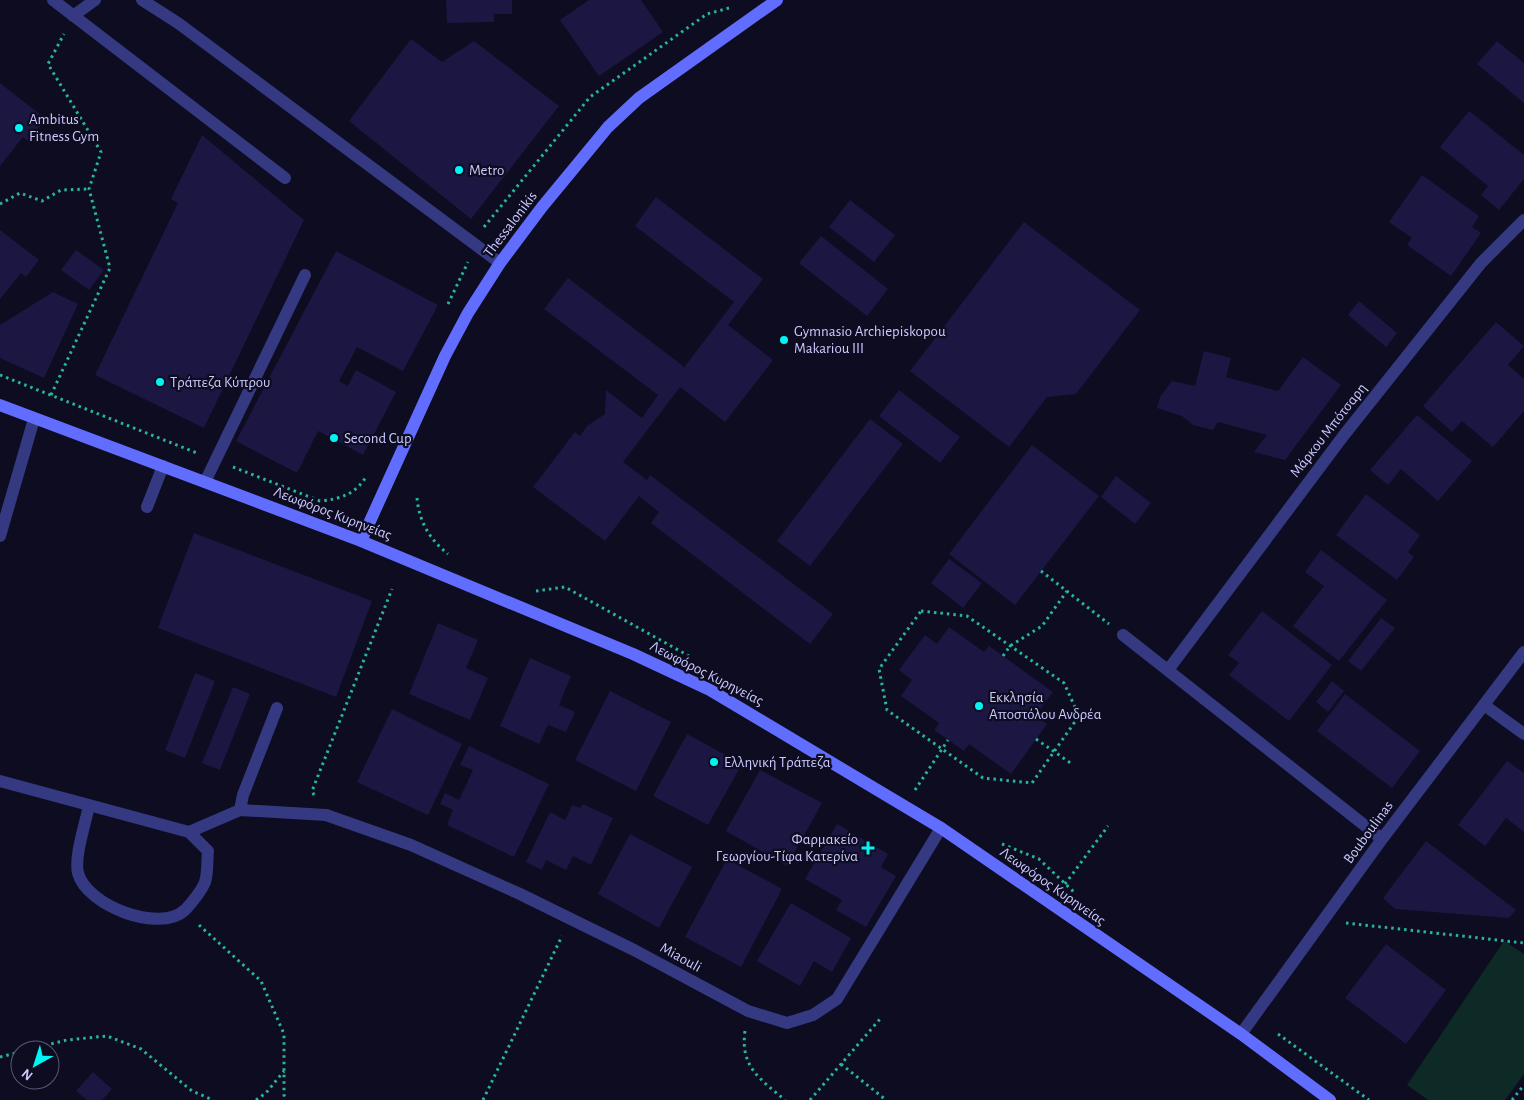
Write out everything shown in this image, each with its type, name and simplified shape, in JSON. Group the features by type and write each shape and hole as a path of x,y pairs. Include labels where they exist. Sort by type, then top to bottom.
{"main road":[{"name":"Thessalonikis","path":"361,541 444,356 468,313 500,263 542,206 598,139 639,98 777,0"},
{"name":"Λεωφόρος Κυρηνείας","path":"0,405 361,541 589,635 710,690 941,828 1241,1034 1330,1100"}],"street":[{"path":"53,0 285,178"},
{"path":"73,16 95,0"},
{"path":"142,0 178,22 500,263"},
{"name":"Μάρκου Μπότσαρη","path":"1168,670 1344,435 1481,263 1524,220"},
{"path":"205,482 304,275"},
{"path":"0,536 34,419"},
{"path":"147,507 163,466"},
{"path":"1123,635 1382,839"},
{"name":"Bouboulinas","path":"1241,1034 1382,839 1524,652"},
{"path":"1484,704 1524,734"},
{"path":"189,832 240,810 243,795 277,708"},
{"path":"0,781 89,805 189,832 208,851 205,882 184,911 164,919 135,917 106,903 88,889 78,873 79,856 89,805"},
{"name":"Miaouli","path":"240,810 326,815 411,845 570,918 748,1011 787,1023 813,1015 837,998 941,828"}],"path":[{"path":"51,396 110,268 89,189 101,152 48,64 73,16"},
{"path":"0,204 20,193 42,201 61,190 89,189"},
{"path":"0,376 320,501"},
{"path":"1041,571 1123,635"},
{"path":"326,815 312,791 392,589"},
{"path":"1003,656 1010,646 1042,626 1067,591"},
{"path":"921,611 967,616 1064,684 1079,716 1032,783 983,778 942,750 886,710 879,668 921,611"},
{"path":"1036,739 1072,764"},
{"path":"912,795 948,740"},
{"path":"1065,884 1108,826"},
{"path":"184,911 261,981 284,1034 286,1100"},
{"path":"483,1100 570,918"},
{"path":"1324,920 1524,943"},
{"path":"748,1011 743,1048 754,1074 785,1100"},
{"path":"810,1100 880,1019"},
{"path":"60,1042 107,1036 141,1049 192,1091 213,1100"},
{"path":"841,1064 886,1100"},
{"path":"256,1100 266,1093 284,1071"},
{"path":"1512,1100 1524,1085"}],"green space":[{"path":"1504,941 1524,954 1524,1074 1505,1100 1428,1100 1407,1085"}],"building":[{"path":"446,0 512,0 512,14 494,14 494,22 447,23"},
{"path":"589,0 641,0 663,32 599,76 560,20"},
{"name":"Metro","path":"411,39 442,62 474,41 559,106 471,219 349,121"},
{"path":"1497,41 1524,63 1524,103 1477,64"},
{"name":"Ambitus Fitness Gym","path":"0,83 46,119 28,141 23,137 0,166"},
{"path":"1469,111 1524,155 1524,179 1499,210 1481,195 1488,186 1440,147"},
{"path":"202,135 304,220 204,428 95,375 178,203 171,199"},
{"path":"1422,175 1479,216 1472,227 1481,233 1451,276 1407,245 1412,238 1389,222"},
{"path":"656,197 763,279 728,325 773,360 725,422 680,387 623,462 647,480 650,475 833,614 810,644 651,523 659,512 639,496 605,541 533,487 575,432 580,436 587,426 605,414 606,390 642,418 658,395 544,309 568,278 683,366 682,370 734,302 635,226"},
{"path":"850,200 895,235 874,262 829,227"},
{"path":"1024,222 1140,310 1076,394 1047,397 1009,447 910,371"},
{"path":"0,230 39,260 26,277 21,273 0,299"},
{"path":"821,236 888,289 867,316 799,263"},
{"path":"76,250 104,270 89,290 61,270"},
{"path":"336,251 438,305 403,371 357,347 339,381 348,386 356,370 396,392 363,455 318,431 297,473 236,441"},
{"path":"53,292 78,304 44,378 0,358 0,325"},
{"path":"1359,301 1397,333 1386,347 1348,315"},
{"path":"1496,322 1524,346 1508,365 1524,379 1524,411 1493,447 1462,421 1452,432 1423,406"},
{"path":"1204,351 1231,358 1226,377 1278,391 1303,357 1341,385 1285,460 1254,452 1267,435 1218,422 1213,430 1193,425 1182,416 1157,408 1160,397 1172,381 1195,386"},
{"path":"899,390 960,437 940,463 879,416"},
{"path":"1417,415 1472,461 1438,501 1401,469 1388,485 1370,470"},
{"path":"870,419 903,444 810,566 777,541"},
{"path":"1032,445 1099,496 1015,605 949,554"},
{"path":"1116,476 1151,503 1135,524 1101,497"},
{"path":"1366,494 1420,535 1408,552 1414,557 1397,580 1336,535"},
{"path":"194,533 372,601 336,697 158,628"},
{"path":"1321,550 1387,600 1339,661 1293,626 1324,586 1305,572"},
{"path":"949,559 982,583 963,608 931,583"},
{"path":"1262,611 1332,665 1289,721 1229,675 1239,663 1228,655"},
{"path":"1381,618 1395,628 1361,671 1348,661"},
{"path":"438,623 478,640 466,668 488,678 470,720 409,694"},
{"name":"Εκκλησία Αποστόλου Ανδρέα","path":"949,627 984,652 989,646 1053,692 1035,716 1047,724 1011,774 969,744 964,751 934,730 939,723 901,696 912,680 899,670 925,635 937,644"},
{"path":"530,658 571,676 559,705 575,712 566,732 548,725 539,744 500,726"},
{"path":"195,673 215,681 185,758 165,750"},
{"path":"1332,681 1344,691 1328,712 1316,702"},
{"path":"233,687 250,694 220,770 202,763"},
{"path":"610,691 671,722 636,791 575,760"},
{"path":"1345,694 1420,751 1392,788 1317,731"},
{"path":"392,709 462,744 428,815 357,782"},
{"path":"687,734 742,764 708,825 653,796"},
{"path":"469,746 549,784 514,857 447,825 453,810 440,804 445,793 459,800 473,770 460,765"},
{"path":"1507,761 1524,773 1524,832 1506,818 1485,846 1458,825"},
{"path":"760,770 822,803 787,866 726,831"},
{"path":"583,804 613,818 591,865 573,856 566,870 546,860 542,870 526,862 550,812 565,820 572,805 580,808"},
{"path":"837,824 888,854 881,867 896,876 866,927 836,910 842,900 805,879"},
{"path":"630,834 692,867 659,928 598,894"},
{"path":"1426,841 1516,910 1509,918 1395,909 1383,898"},
{"path":"727,859 782,889 741,967 685,937"},
{"path":"791,903 851,938 832,972 814,961 800,986 757,961"},
{"path":"1386,944 1446,990 1406,1044 1345,998"},
{"path":"93,1072 112,1089 102,1100 87,1100 76,1091"}],"place":[{"name":"Ambitus Fitness Gym","path":"19,128"},
{"name":"Metro","path":"459,170"},
{"name":"Gymnasio Archiepiskopou Makariou III","path":"784,340"},
{"name":"Τράπεζα Κύπρου","path":"160,382"},
{"name":"Second Cup","path":"334,438"},
{"name":"Εκκλησία Αποστόλου Ανδρέα","path":"979,706"},
{"name":"Ελληνική Τράπεζα","path":"714,762"},
{"name":"Φαρμακείο Γεωργίου-Τίφα Κατερίνα","path":"868,848"}]}
